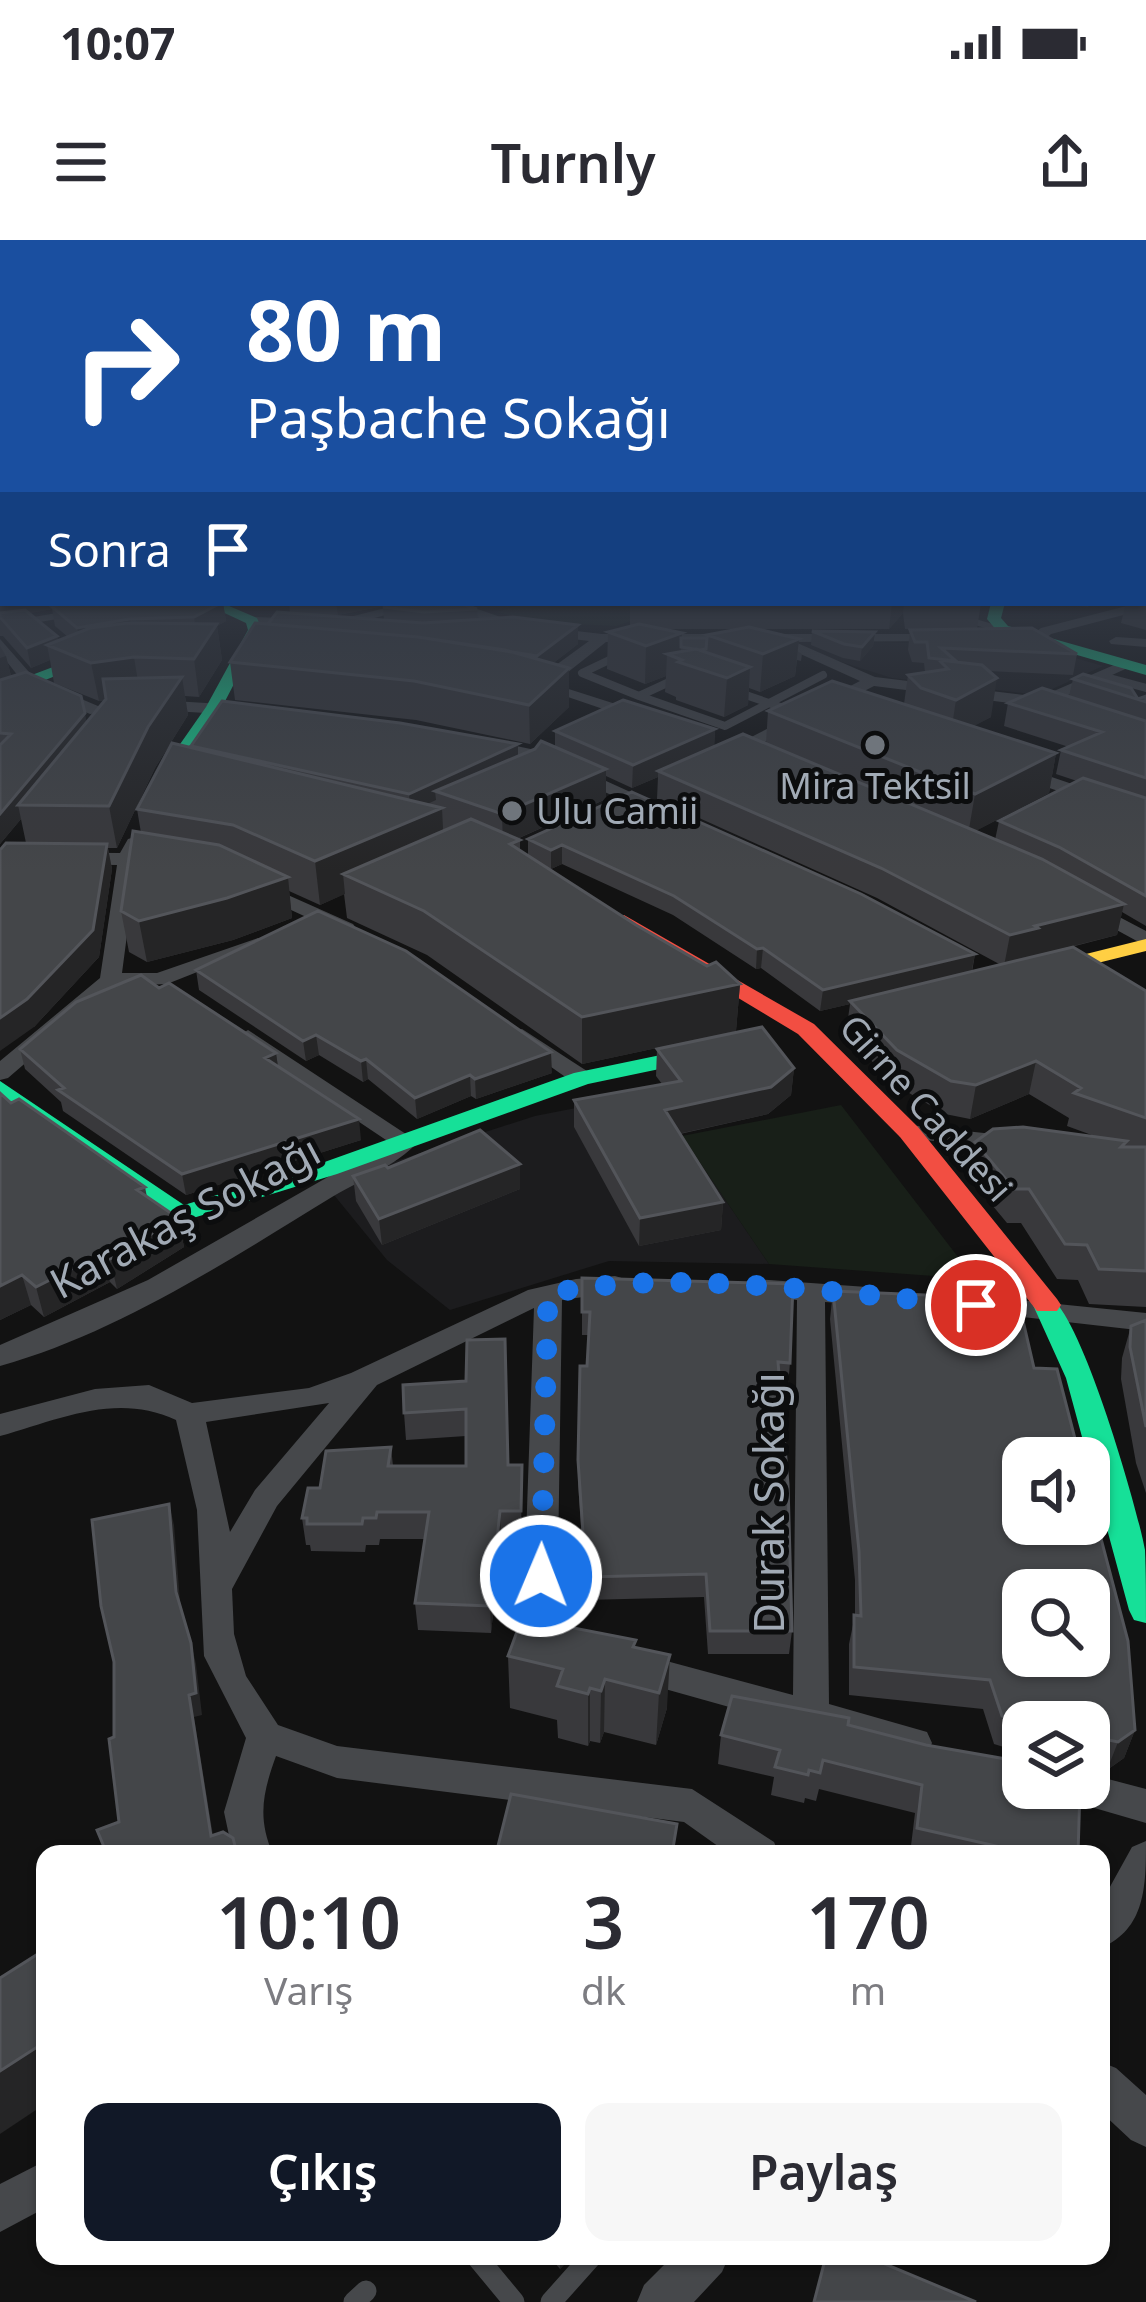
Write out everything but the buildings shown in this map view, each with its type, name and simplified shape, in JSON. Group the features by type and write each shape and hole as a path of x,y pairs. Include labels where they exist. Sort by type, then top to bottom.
{"street":[{"path":"29,678 96,711 140,704 259,712"},
{"path":"0,693 36,678"},
{"path":"217,780 167,778 236,678"},
{"path":"542,685 551,678"},
{"path":"866,678 1042,702 1063,709"},
{"path":"1042,702 1087,678"},
{"path":"719,760 829,708 872,681"},
{"path":"520,682 603,704 762,759"},
{"path":"741,750 802,715 899,685"},
{"path":"583,722 603,704"},
{"path":"829,708 858,718"},
{"path":"96,711 102,736"},
{"path":"457,738 537,757 677,818"},
{"path":"1010,769 1067,796 1146,815"},
{"path":"616,807 656,789"},
{"path":"0,1073 110,980 127,859 145,823"},
{"path":"7,855 127,859 189,869"},
{"path":"249,884 360,935"},
{"path":"1065,893 1146,943"},
{"path":"110,980 169,986 345,907"},
{"name":"Girne Caddesi","path":"606,913 670,945 806,1029 909,1132 1053,1312 1081,1378 1146,1610"},
{"path":"1004,980 1146,943"},
{"path":"766,1039 847,1020"},
{"path":"509,1027 582,1078"},
{"path":"236,1029 406,1142"},
{"path":"0,1088 180,1214 406,1142 582,1078 725,1049"},
{"path":"909,1132 1027,1145"},
{"name":"Karakaş Sokağı","path":"0,1356 47,1339 242,1240 406,1142"},
{"path":"0,1425 50,1409 148,1395 189,1414 324,1394 414,1357 509,1304 593,1284 639,1285"},
{"path":"730,1287 905,1299"},
{"name":"Durak Sokağı","path":"811,1292 811,1714"},
{"path":"548,1294 540,1624 547,1638 948,1752"},
{"path":"952,1303 1146,1322"},
{"path":"213,1592 266,1498 370,1375"},
{"path":"0,1439 50,1409"},
{"path":"189,1414 214,1520 213,1634 232,1691 265,1736 337,1762 692,1806 747,1845"},
{"path":"248,1845 243,1798 265,1736"},
{"path":"1110,1796 1146,1806"},
{"path":"1110,1921 1146,1859"},
{"path":"1110,2091 1146,2125"},
{"path":"0,2209 36,2188"},
{"path":"661,2302 697,2265"}],"lane":[{"path":"592,678 725,726 817,678"},
{"path":"639,697 682,678"},
{"path":"730,689 802,715"},
{"path":"483,2265 514,2302"},
{"path":"551,2302 584,2265"}],"shaded area":[{"path":"894,678 1076,678 1039,695"},
{"path":"653,1093 769,1264 609,1261 450,1310 387,1260 325,1184 535,1116"},
{"path":"841,1105 975,1279 769,1264 682,1136"}],"traffic: fast":[{"path":"0,693 37,678"},
{"path":"196,775 171,770 229,678"},
{"path":"0,1088 180,1214 328,1169 582,1078 704,1053"},
{"path":"1047,1305 1081,1378 1146,1610"}],"traffic: slow":[{"path":"1041,971 1146,945"}],"traffic: jam":[{"path":"624,921 806,1029 909,1132 1047,1305"}],"place":[{"name":"Mira Tektsil","path":"875,745"},
{"name":"Ulu Camii","path":"512,811"}],"route":[{"path":"541,1576 548,1294 593,1284 753,1288 976,1305"}]}
